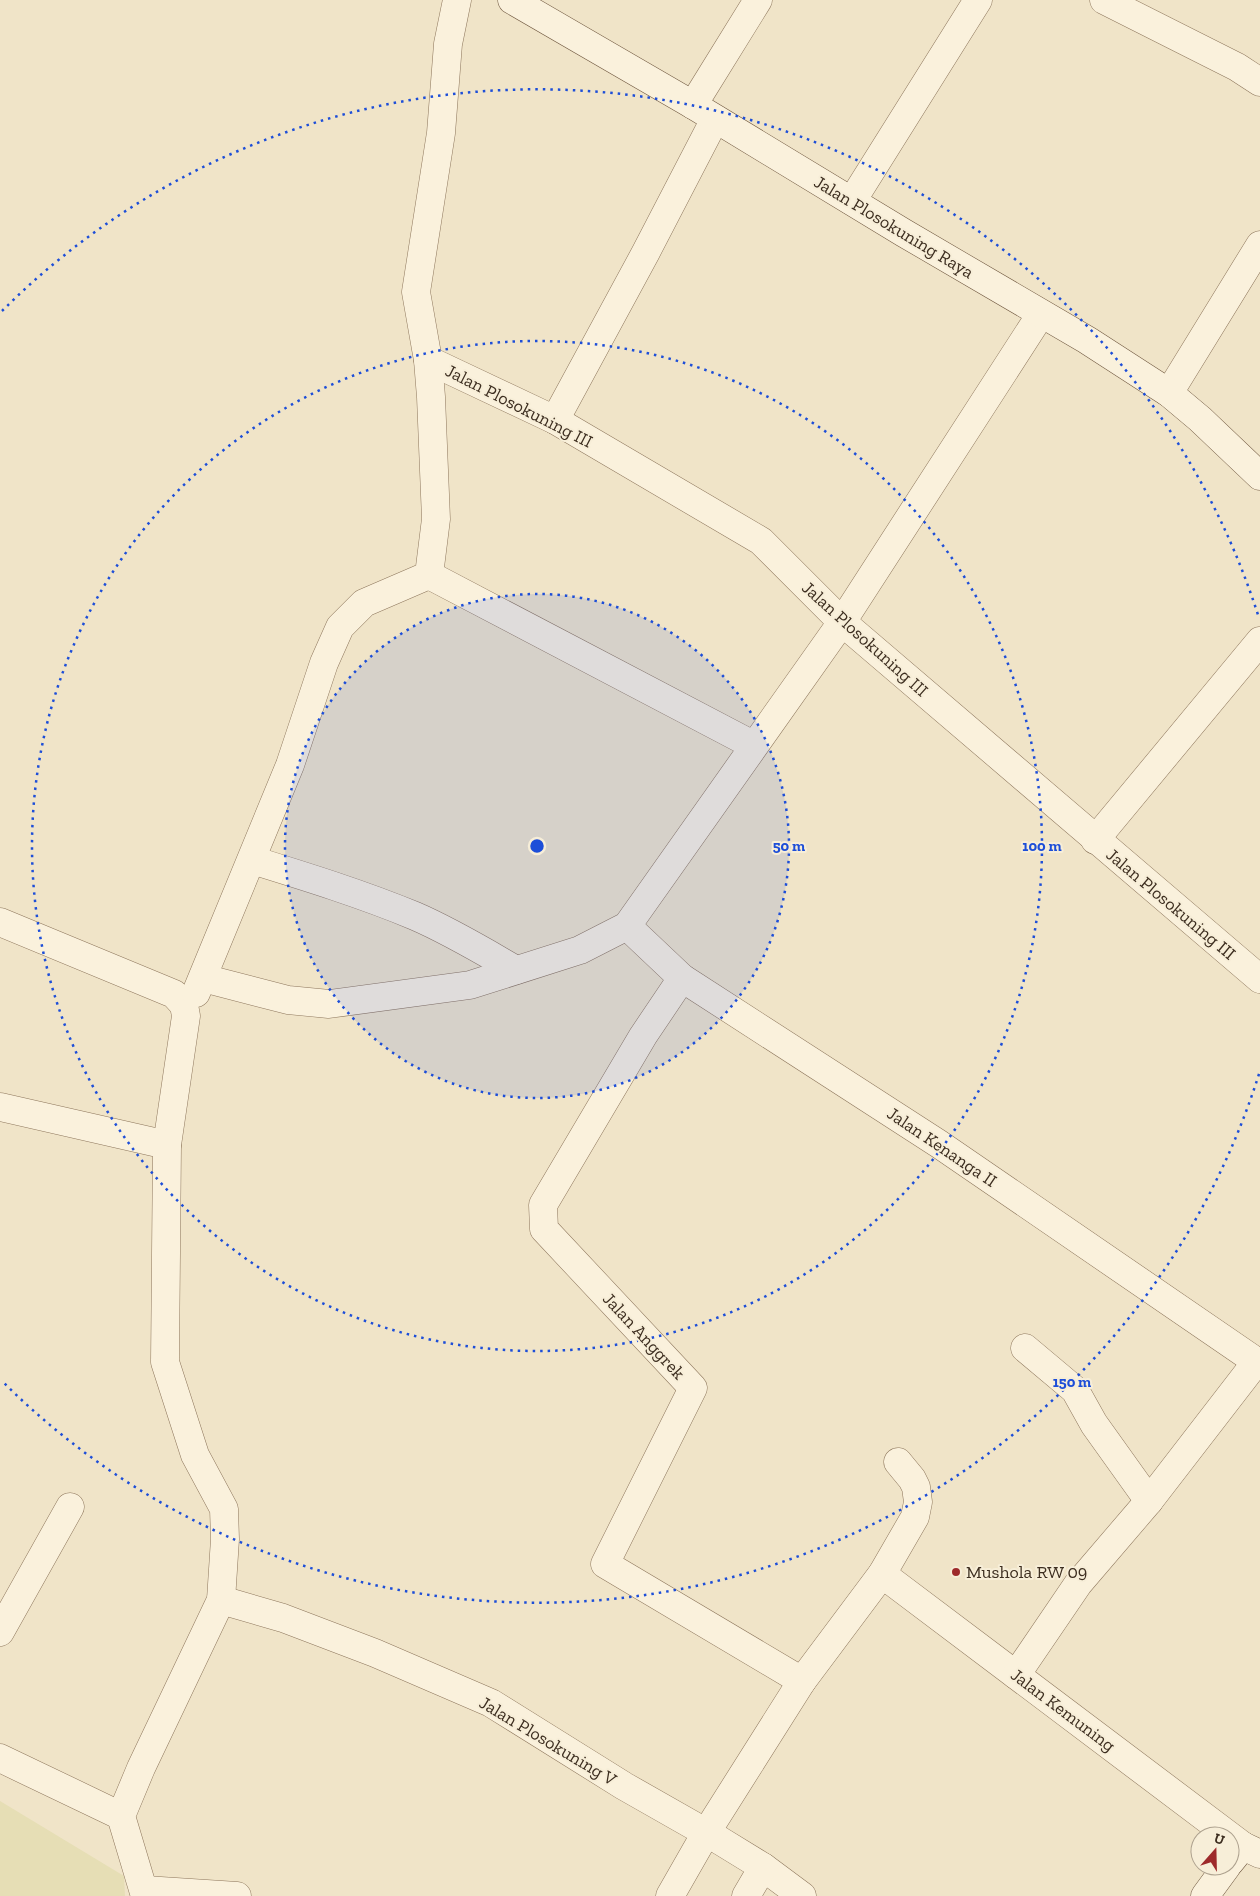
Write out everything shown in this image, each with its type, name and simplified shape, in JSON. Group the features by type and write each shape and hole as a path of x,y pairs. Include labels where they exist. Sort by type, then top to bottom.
{"street":[{"path":"429,575 436,519 431,396 428,360 416,292 441,133 448,44 457,0"},
{"name":"Jalan Plosokuning Raya","path":"512,0 1086,340 1169,393 1200,419 1260,476"},
{"path":"555,420 646,252 704,112 758,0"},
{"path":"852,202 978,0"},
{"path":"1104,0 1237,66 1260,82"},
{"path":"1169,393 1260,245"},
{"path":"203,978 288,1000 328,1004 470,985 580,950 627,926 842,622 1042,314"},
{"name":"Jalan Plosokuning III","path":"428,360 555,420 761,541 842,622 1260,980"},
{"path":"429,575 753,746"},
{"path":"237,1896 145,1893 121,1816 141,1768 221,1600 225,1539 224,1509 195,1455 165,1362 167,1145 186,1016 290,765 324,663 340,627 364,602 429,575"},
{"path":"1095,840 1260,641"},
{"path":"252,860 349,890 416,916 470,943 516,970"},
{"path":"0,922 174,994 184,1004 186,1016"},
{"name":"Jalan Kenanga II","path":"627,926 682,978 938,1144 1258,1362"},
{"name":"Jalan Anggrek","path":"682,978 643,1036 543,1205 544,1229 693,1388 606,1564 802,1681"},
{"path":"0,1107 167,1145"},
{"path":"1026,1348 1075,1390 1094,1424 1148,1501"},
{"path":"1016,1675 1078,1584 1148,1501 1258,1362"},
{"path":"670,1896 706,1833 802,1681 882,1574 915,1517 918,1502 916,1487 898,1462"},
{"path":"0,1632 70,1507"},
{"name":"Jalan Kemuning","path":"882,1574 1016,1675 1202,1826"},
{"name":"Jalan Plosokuning V","path":"221,1600 283,1618 375,1653 491,1704 624,1786 763,1867 802,1896"},
{"path":"0,1758 121,1816"},
{"path":"746,1896 763,1867"},
{"path":"1205,1896 1223,1876"}],"shaded area":[{"path":"0,1801 124,1876 125,1896 0,1896"}],"place":[{"name":"Mushola RW 09","path":"956,1572"}]}
